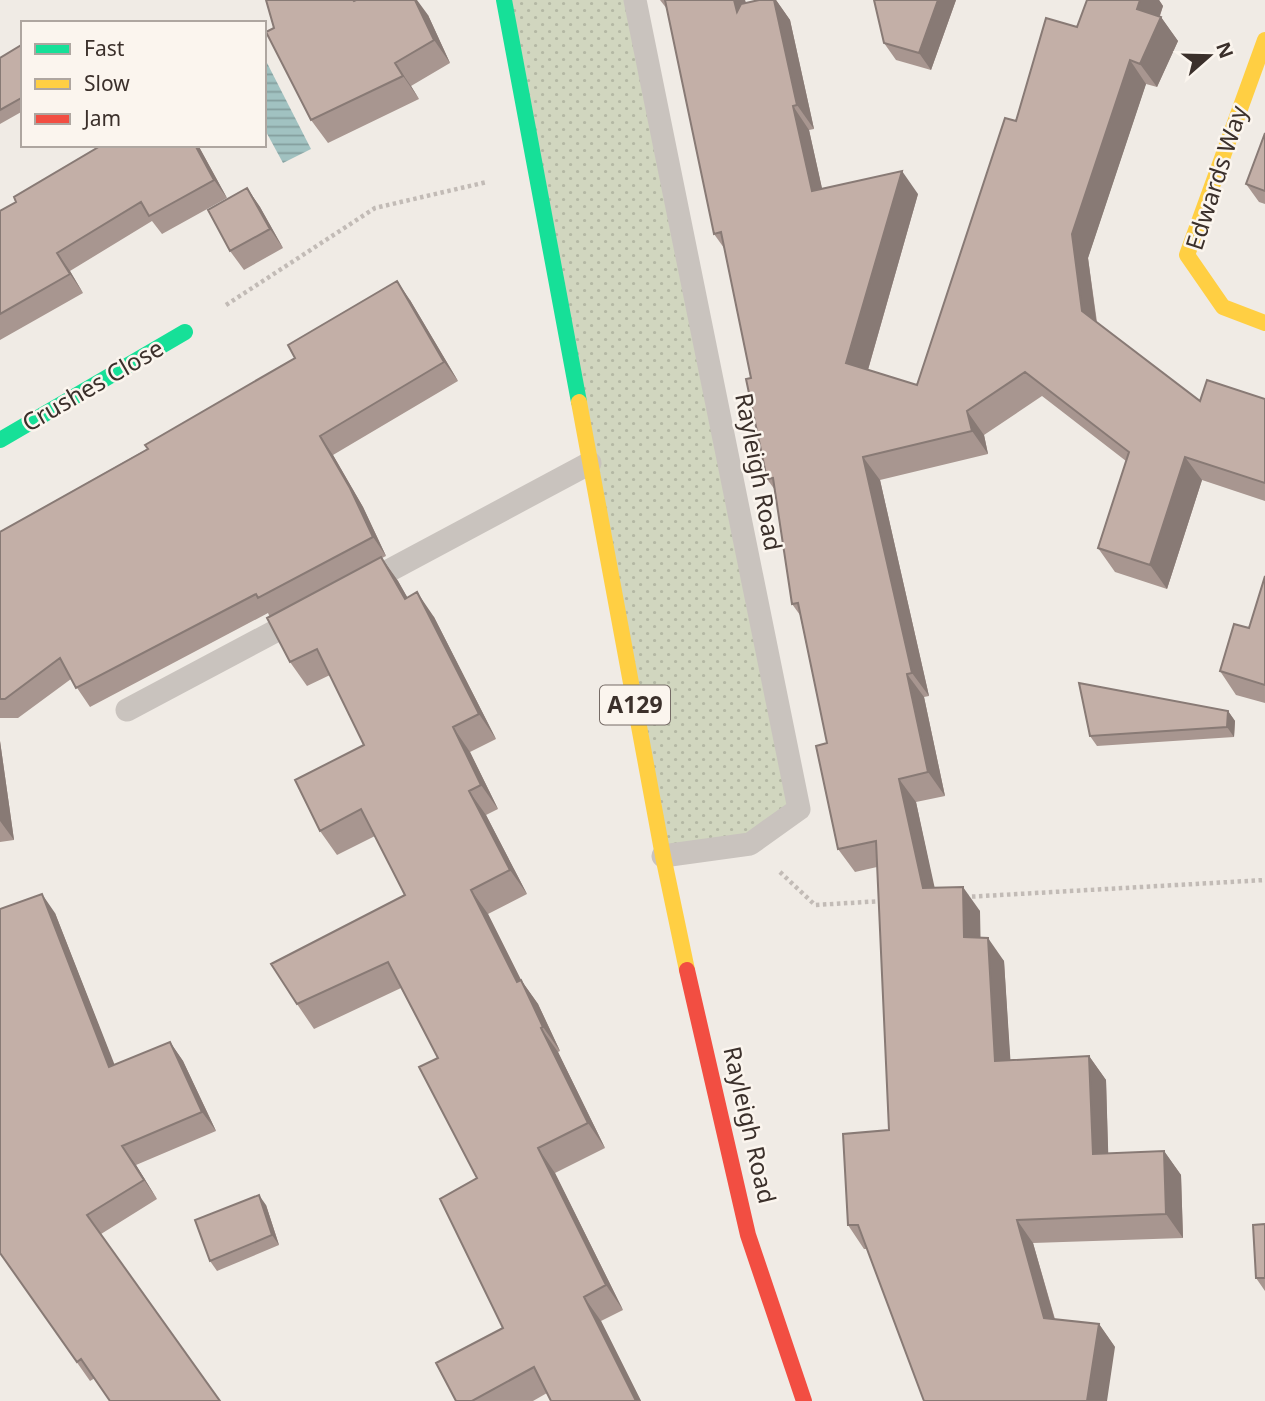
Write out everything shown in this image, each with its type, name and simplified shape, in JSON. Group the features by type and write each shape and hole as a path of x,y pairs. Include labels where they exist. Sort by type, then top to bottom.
{"main road":[{"name":"Rayleigh Road","path":"504,0 663,856 699,1032 748,1235 804,1401"},
{"name":"Edwards Way","path":"1265,40 1187,255 1223,307 1265,323"},
{"name":"Crushes Close","path":"0,440 185,331"}],"lane":[{"name":"Rayleigh Road","path":"635,0 799,809 750,844 663,856"},
{"path":"346,593 590,463"},
{"path":"127,710 322,606"}],"path":[{"path":"185,331 375,208 535,170"},
{"path":"750,844 815,905 883,901"},
{"path":"951,898 1265,880"}],"green space":[{"path":"504,0 635,0 799,809 750,844 663,856"}],"water":[{"path":"266,61 311,149 283,163 266,132"}],"building":[{"path":"266,0 415,0 434,40 395,63 403,76 311,120 266,32 274,28"},
{"path":"665,0 734,0 737,12 741,4 774,0 812,191 902,171 846,363 917,385 1005,118 1016,121 1046,18 1077,27 1087,0 1140,0 1137,9 1161,17 1140,64 1130,60 1072,234 1082,311 1200,401 1207,380 1265,399 1265,483 1185,457 1150,565 1098,548 1129,452 1025,372 967,411 972,431 863,457 912,673 907,674 928,772 899,779 923,888 963,887 964,937 988,938 995,1061 1089,1056 1093,1154 1164,1151 1166,1214 1017,1220 1044,1318 1099,1324 1087,1401 924,1401 858,1225 848,1225 843,1134 889,1130 876,841 838,849 816,746 827,743 798,603 792,604 773,478 767,479 746,379 751,378 721,232 714,234"},
{"path":"874,0 938,0 919,53 884,43"},
{"path":"21,45 21,98 0,110 0,58"},
{"path":"1265,133 1265,191 1246,184"},
{"path":"99,147 196,147 214,180 149,216 141,202 57,253 70,274 0,314 0,211 16,202 14,197"},
{"path":"247,188 270,229 230,251 208,210"},
{"path":"397,281 444,362 320,436 350,488 373,537 258,598 256,594 76,688 60,658 5,699 0,699 0,532 148,449 145,445 295,358 288,345"},
{"path":"381,557 405,599 417,592 479,714 453,727 481,785 469,791 510,870 471,890 517,982 521,980 543,1027 541,1028 588,1123 538,1148 606,1285 584,1297 636,1401 551,1401 534,1367 472,1401 456,1401 436,1363 503,1328 440,1199 477,1178 419,1067 438,1058 388,962 297,1004 271,964 405,895 361,809 320,831 295,780 364,745 317,649 290,662 267,618"},
{"path":"1265,576 1265,685 1220,671 1234,624 1249,628"},
{"path":"1079,683 1228,711 1227,727 1090,736"},
{"path":"42,894 109,1067 170,1042 202,1112 122,1146 144,1180 87,1215 220,1401 110,1401 81,1359 77,1362 0,1253 0,909"},
{"path":"259,1195 272,1235 210,1261 195,1220"},
{"path":"1265,1224 1265,1278 1256,1278 1253,1225"}],"traffic: fast":[{"path":"504,0 579,402"},
{"path":"0,440 185,332"}],"traffic: slow":[{"path":"1265,40 1187,255 1223,307 1265,323"},
{"path":"579,402 663,856 687,970"}],"traffic: jam":[{"path":"687,970 748,1235 804,1401"}]}
